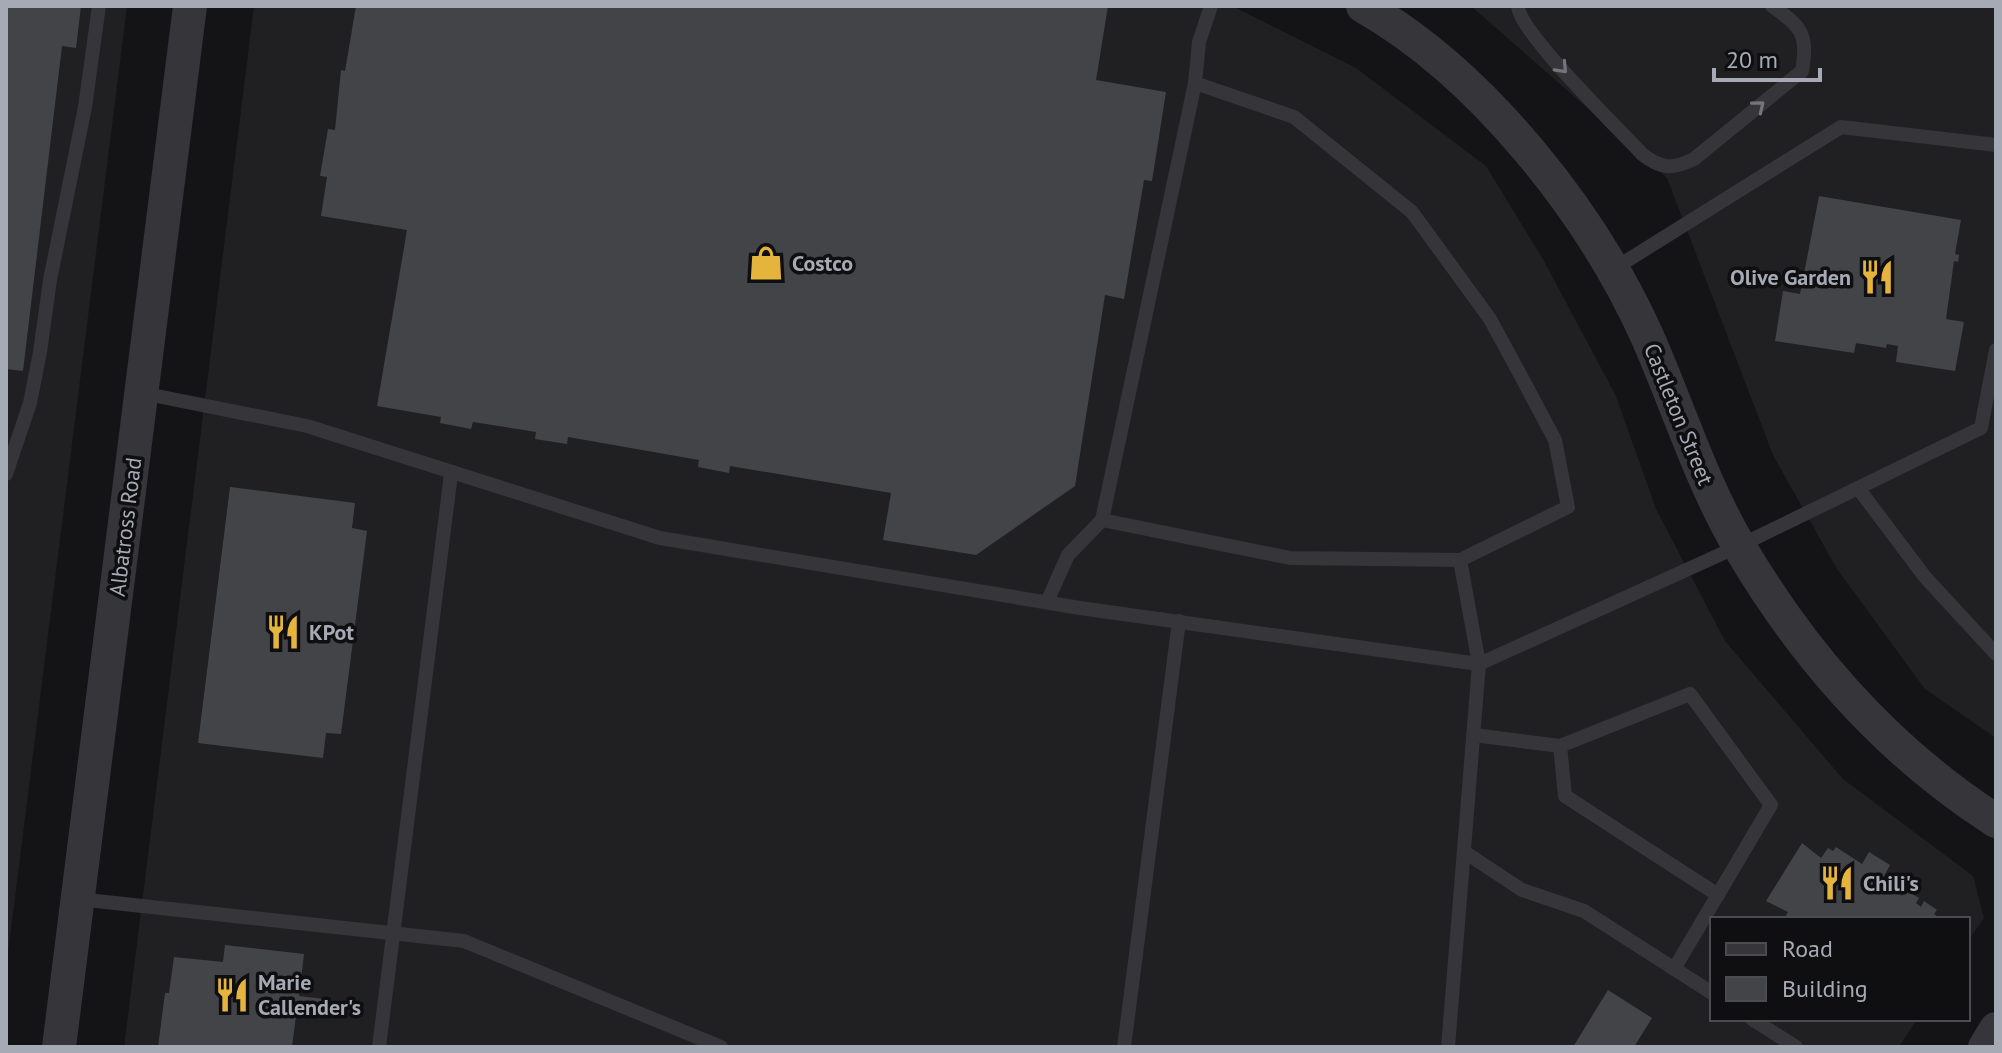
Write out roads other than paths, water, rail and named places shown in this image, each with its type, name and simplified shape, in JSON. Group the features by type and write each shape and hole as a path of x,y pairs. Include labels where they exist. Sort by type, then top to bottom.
{"street":[{"name":"Albatross Road","path":"59,1047 190,6"},
{"name":"Castleton Street","path":"1379,10 1448,67 1507,127 1558,187 1612,270 1646,335 1708,488 1739,546 1789,625 1840,691 1897,748 1996,821"},
{"path":"1985,1047 1996,1029"}],"lane":[{"path":"6,474 30,403 50,280 85,107 99,6"},
{"path":"1047,602 1068,555 1102,520 1195,83 1199,42 1211,6"},
{"path":"1518,6 1518,14 1536,39 1657,165 1674,169 1694,159 1802,71 1807,45 1794,21 1772,6"},
{"path":"1102,520 1290,558 1460,560 1568,507 1555,440 1490,319 1412,212 1294,117 1195,83"},
{"path":"1612,270 1841,127 1996,145"},
{"path":"142,393 307,426 660,538 1047,602 1479,664 1739,546 1981,428 1996,350"},
{"path":"379,1047 451,474"},
{"path":"1858,488 1925,577 1996,654"},
{"path":"1448,1047 1479,664 1460,560"},
{"path":"1124,1047 1179,621"},
{"path":"1474,735 1560,746 1690,694 1771,805 1674,969"},
{"path":"1560,746 1565,796 1718,895"},
{"path":"1466,853 1522,890 1584,911 1710,992"},
{"path":"78,898 464,941 721,1047"},
{"path":"1755,1021 1796,1047"}],"place":[{"name":"Costco","path":"766,263"},
{"name":"Olive Garden","path":"1877,277"},
{"name":"KPot","path":"283,632"},
{"name":"Chili's","path":"1837,883"},
{"name":"Marie Callender's","path":"232,995"}]}
